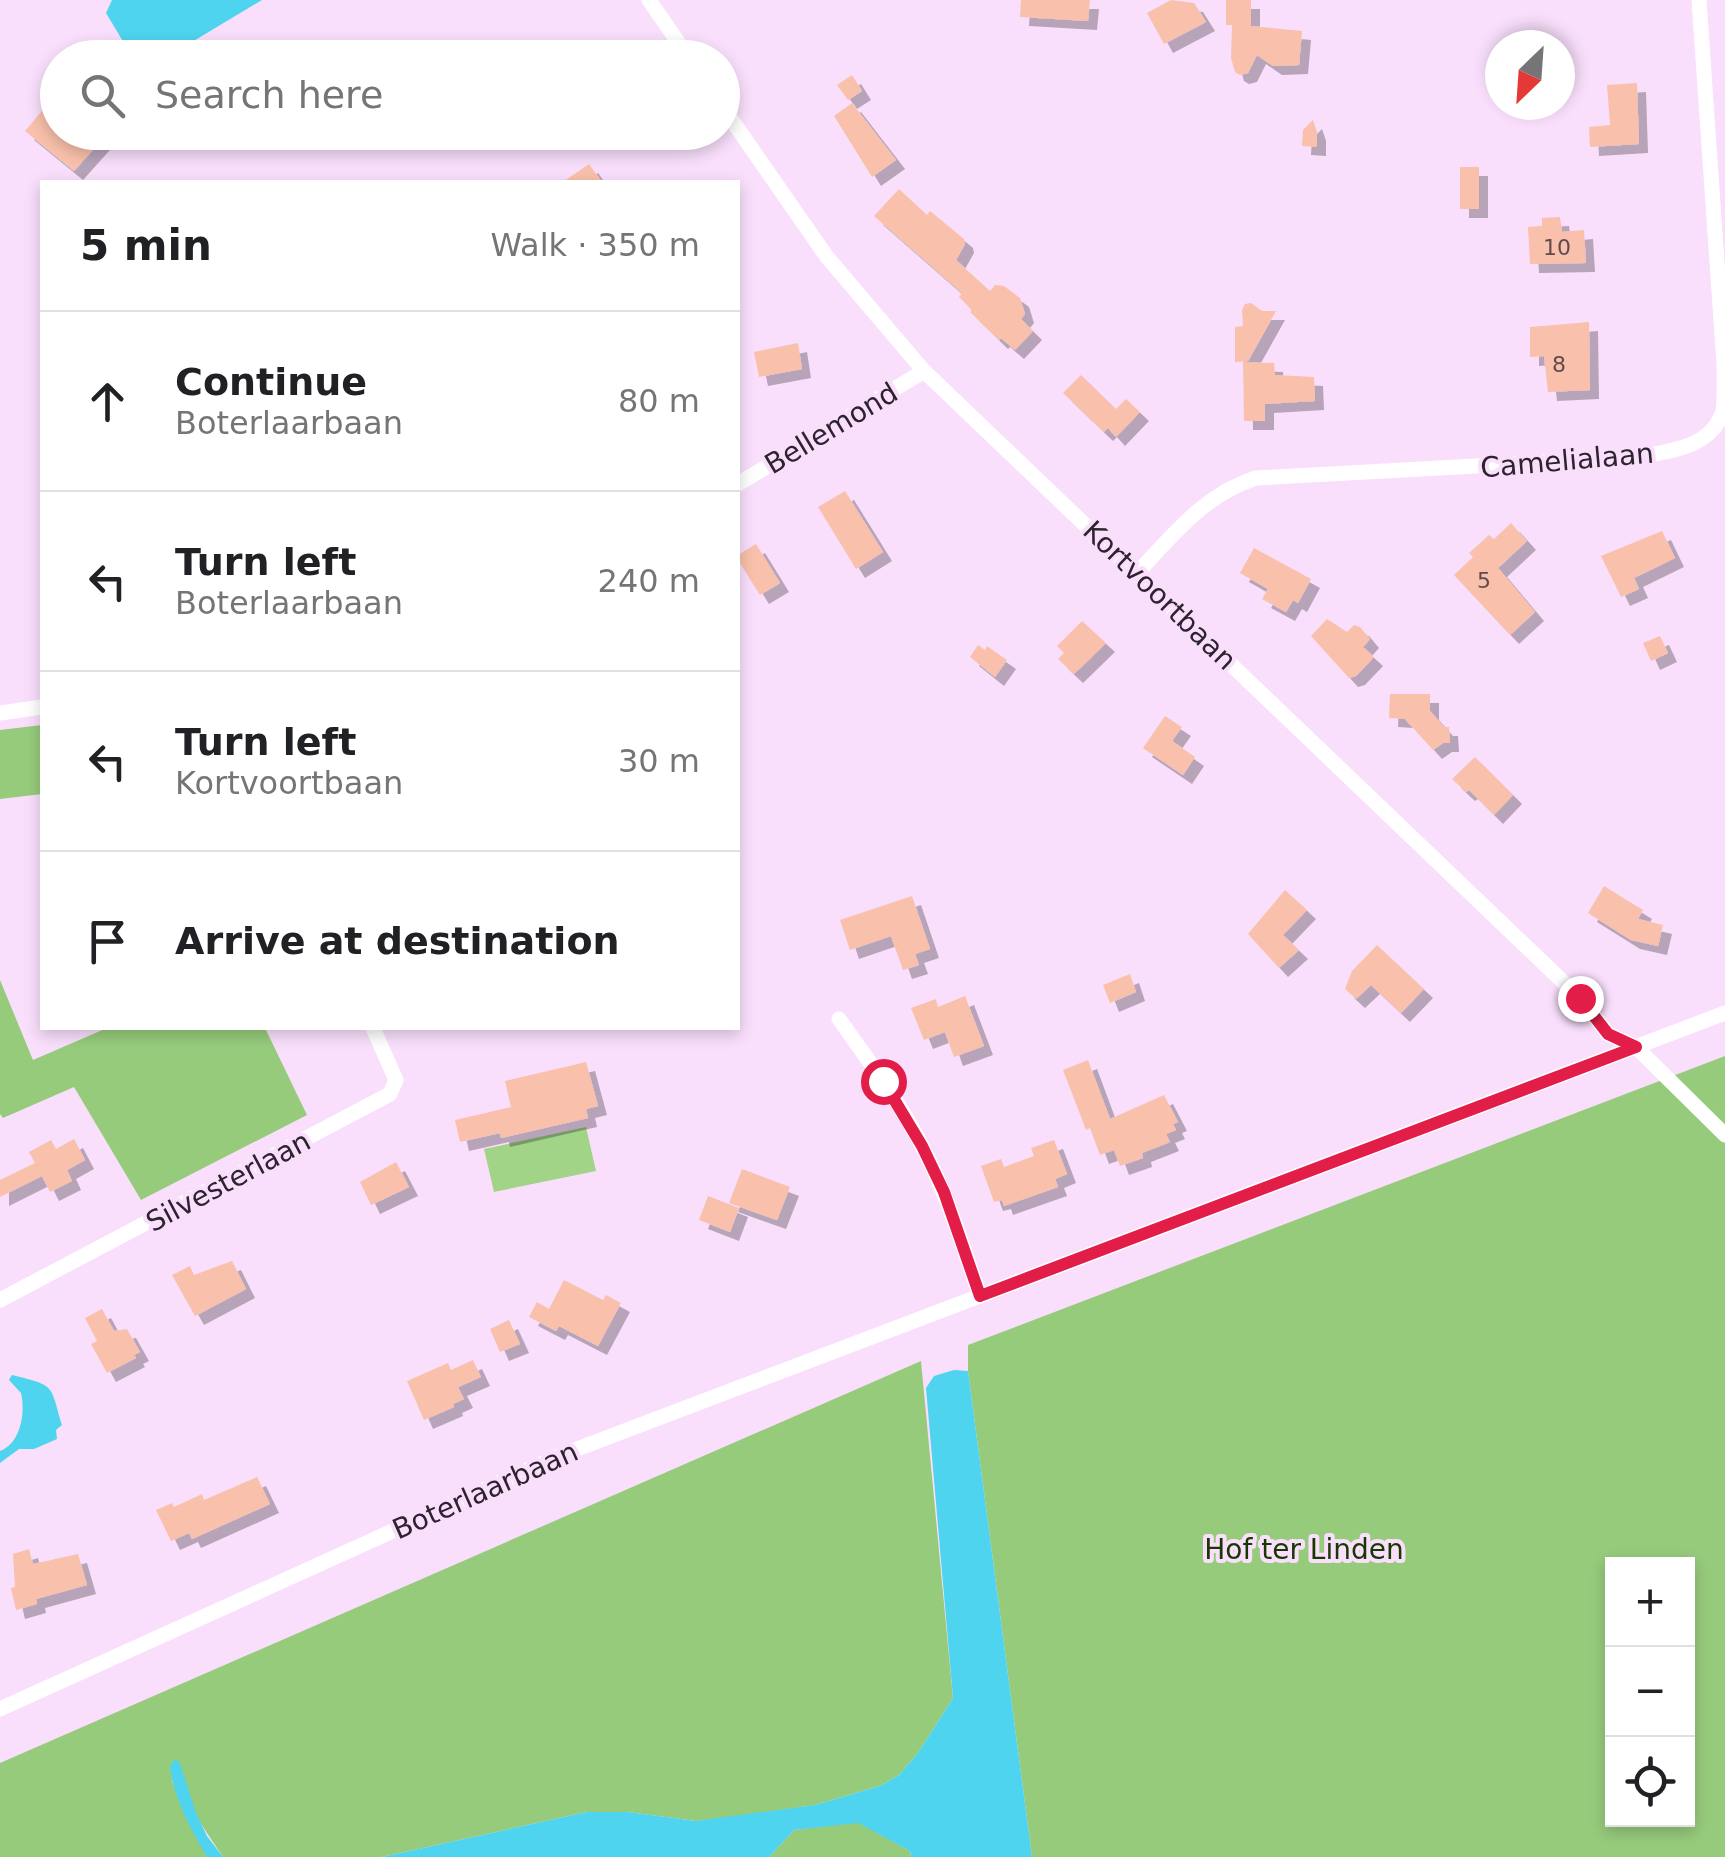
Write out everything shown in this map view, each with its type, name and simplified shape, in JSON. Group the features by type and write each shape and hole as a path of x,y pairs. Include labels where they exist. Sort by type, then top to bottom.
{"street":[{"path":"649,0 677,40"},
{"name":"Camelialaan","path":"1138,572 1200,507 1232,486 1256,478 1620,459 1694,445 1723,412 1724,328 1699,0"},
{"name":"Kortvoortbaan","path":"740,132 827,257 924,371 1580,998 1608,1034 1636,1047 1725,1135"},
{"name":"Bellemond","path":"740,483 924,371"},
{"path":"0,713 40,707"},
{"name":"Boterlaarbaan","path":"0,1708 556,1457 1725,1013"},
{"path":"839,1019 922,1146 944,1192 980,1296"},
{"name":"Silvesterlaan","path":"0,1300 390,1094 396,1080 374,1030"}],"green space":[{"path":"40,725 40,794 0,799 0,730"},
{"path":"0,980 33,1060 102,1030 266,1030 307,1115 141,1200 74,1087 3,1118"},
{"name":"Hof ter Linden","path":"1725,1056 1725,1857 1032,1857 968,1371 968,1345"},
{"path":"586,1127 596,1171 494,1192 484,1149"},
{"path":"921,1361 953,1698 918,1753 899,1775 880,1786 815,1805 696,1821 628,1812 587,1812 382,1857 223,1857 171,1779 207,1857 0,1857 0,1763"},
{"path":"858,1822 910,1851 911,1857 769,1857 794,1830"}],"water":[{"path":"112,0 262,0 195,40 122,40 106,13"},
{"path":"954,1370 968,1371 1032,1857 911,1857 910,1851 858,1823 794,1830 769,1857 382,1857 587,1812 628,1812 696,1821 815,1805 880,1786 899,1775 953,1698 926,1388 934,1376"},
{"path":"12,1375 49,1389 62,1425 56,1430 57,1439 34,1449 19,1449 0,1463 0,1451 17,1435 22,1419 21,1393 9,1380"},
{"path":"175,1759 180,1763 207,1836 223,1857 207,1857 189,1825 172,1778 170,1766"}],"building":[{"path":"1021,0 1090,0 1088,21 1020,17"},
{"path":"1171,0 1194,3 1206,22 1164,44 1147,13"},
{"path":"1226,0 1251,0 1251,26 1302,31 1299,65 1273,66 1257,55 1248,73 1235,72 1231,58 1232,25 1226,25"},
{"path":"852,75 862,91 848,100 837,85"},
{"path":"1637,83 1639,144 1590,147 1589,127 1610,125 1607,85"},
{"path":"852,103 896,160 872,177 834,116"},
{"path":"40,113 40,143 25,131"},
{"path":"1313,120 1317,147 1302,146 1303,130"},
{"path":"48,150 93,150 74,171"},
{"path":"589,164 601,180 566,180"},
{"path":"1460,167 1479,167 1479,209 1460,209"},
{"path":"899,189 927,215 930,211 964,239 956,260 990,291 995,285 1004,286 1020,298 1025,314 1021,319 1033,331 1015,350 970,312 959,297 962,293 874,216"},
{"path":"1560,217 1562,232 1584,230 1586,263 1530,264 1528,227 1542,226 1542,218"},
{"path":"1251,303 1262,311 1276,311 1248,361 1235,362 1235,327 1243,326 1242,310"},
{"path":"1589,322 1590,390 1548,392 1544,356 1530,357 1530,327"},
{"path":"798,343 802,369 759,377 754,352"},
{"path":"1243,362 1274,363 1275,375 1314,377 1315,401 1265,404 1265,421 1244,421"},
{"path":"1081,375 1116,409 1126,399 1140,412 1116,437 1108,428 1104,432 1063,393"},
{"path":"845,491 883,552 856,569 818,507"},
{"path":"1511,523 1527,541 1498,568 1535,612 1510,635 1454,575 1473,557 1469,553 1489,535 1494,539"},
{"path":"1662,531 1675,558 1634,578 1639,589 1621,597 1601,556"},
{"path":"756,544 780,583 760,595 740,563 740,554"},
{"path":"1254,548 1311,579 1298,603 1293,600 1286,612 1262,599 1268,589 1240,573"},
{"path":"1327,619 1347,632 1354,625 1360,627 1370,639 1363,647 1374,657 1356,676 1349,678 1311,636"},
{"path":"1082,621 1106,643 1074,674 1058,659 1064,653 1057,646"},
{"path":"1660,636 1668,653 1651,661 1643,643"},
{"path":"978,645 985,650 987,646 1007,660 995,677 970,657"},
{"path":"1390,694 1430,694 1430,711 1444,727 1449,727 1450,743 1433,750 1405,719 1389,718"},
{"path":"1165,716 1182,727 1172,741 1195,757 1183,775 1143,748"},
{"path":"1475,757 1513,795 1494,815 1452,779"},
{"path":"1604,886 1643,910 1638,919 1663,925 1658,946 1631,940 1588,913"},
{"path":"1285,890 1307,910 1283,935 1299,950 1279,968 1248,934"},
{"path":"912,896 930,949 915,954 919,965 903,970 891,936 850,950 840,920"},
{"path":"1377,945 1424,989 1401,1013 1371,985 1356,999 1345,989 1352,971"},
{"path":"1130,974 1136,992 1110,1003 1103,985"},
{"path":"965,996 984,1046 954,1057 945,1032 924,1040 911,1008 936,999 938,1007"},
{"path":"1088,1060 1110,1119 1164,1095 1178,1122 1173,1124 1176,1130 1166,1134 1170,1142 1120,1166 1114,1150 1100,1155 1063,1070"},
{"path":"586,1062 598,1106 586,1109 588,1118 501,1138 500,1133 460,1142 455,1120 511,1107 505,1081"},
{"path":"74,1139 85,1160 67,1170 72,1181 50,1192 42,1176 0,1197 0,1180 35,1163 29,1152 51,1140 56,1149"},
{"path":"1054,1140 1067,1174 1055,1179 1058,1187 1004,1206 1002,1200 994,1202 981,1166 1001,1159 1004,1167 1034,1156 1031,1148"},
{"path":"396,1162 409,1187 371,1205 360,1182"},
{"path":"742,1169 790,1187 777,1220 729,1203"},
{"path":"708,1196 739,1208 730,1232 699,1220"},
{"path":"232,1261 246,1289 195,1316 172,1275 190,1266 194,1275"},
{"path":"564,1280 603,1300 606,1295 621,1303 598,1346 559,1326 556,1331 529,1317 537,1302 549,1309"},
{"path":"102,1309 114,1331 127,1329 140,1352 107,1373 91,1344 97,1341 85,1318"},
{"path":"509,1320 520,1344 500,1352 490,1329"},
{"path":"473,1360 481,1377 458,1387 464,1399 424,1420 407,1381 448,1363 451,1370"},
{"path":"257,1477 270,1504 192,1539 189,1533 171,1541 156,1510 172,1503 174,1507 202,1494 204,1500"},
{"path":"29,1549 33,1564 78,1554 87,1585 36,1599 37,1604 16,1610 11,1588 15,1587 13,1554"}],"route":[{"path":"883,1081 944,1192 980,1296 1636,1047 1608,1034 1580,998"}]}
